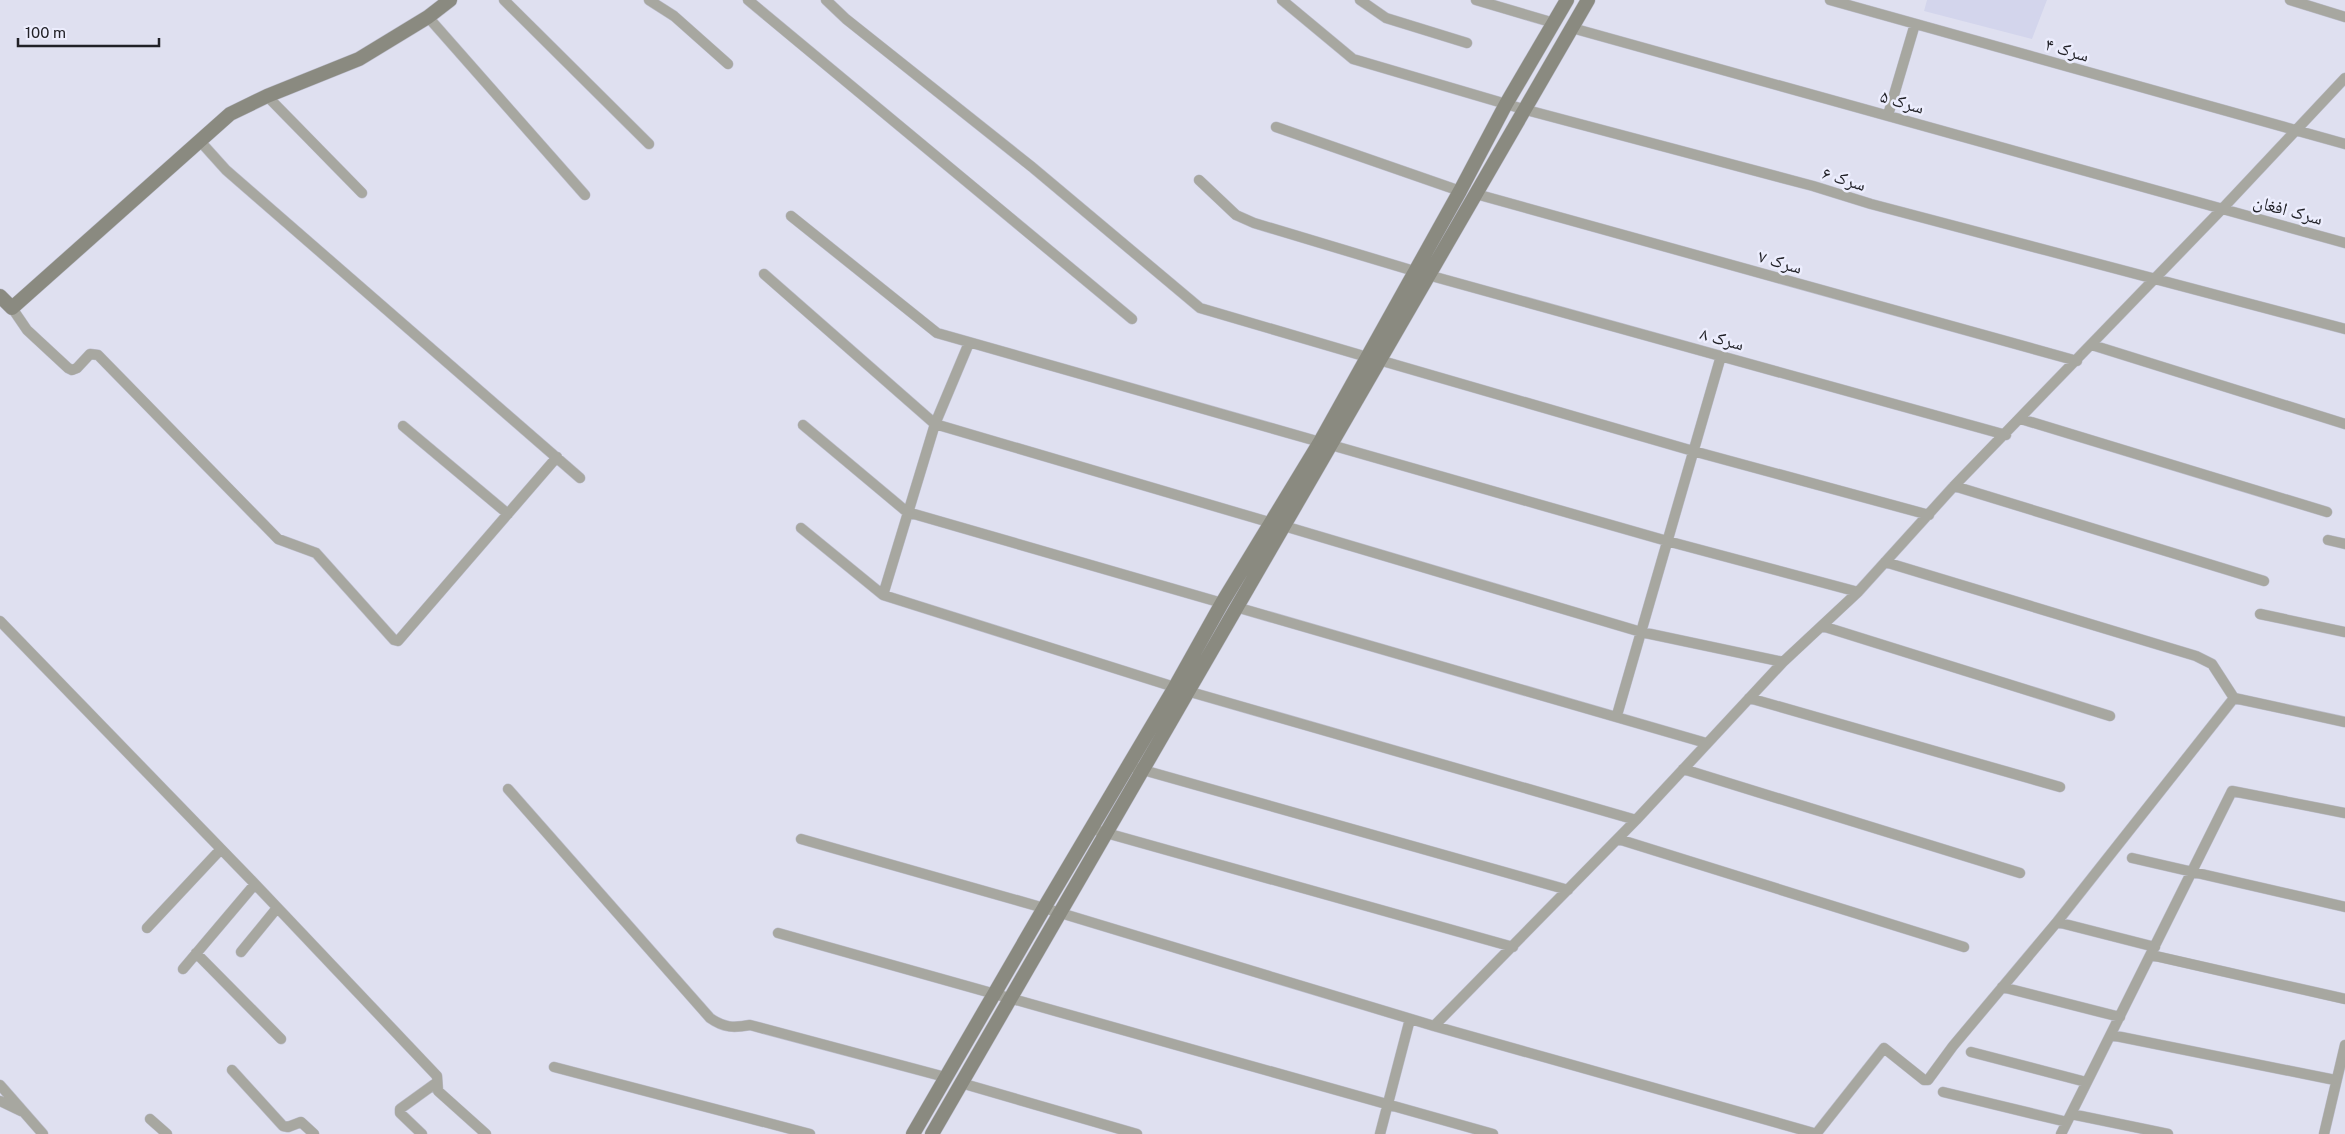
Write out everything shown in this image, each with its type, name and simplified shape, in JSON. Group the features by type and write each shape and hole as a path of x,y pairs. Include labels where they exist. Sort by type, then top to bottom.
{"street":[{"path":"12,308 230,114 267,96 359,58 428,16 450,0"},
{"path":"504,0 649,144"},
{"path":"649,0 674,16 728,64"},
{"path":"748,0 1132,319"},
{"path":"826,0 846,19 1032,167 1200,308 1693,451 1929,515"},
{"name":"سرک ۶","path":"1282,0 1353,59 1523,110 2345,329"},
{"path":"1360,0 1386,18 1466,43"},
{"path":"1476,0 1554,22"},
{"path":"1373,359 1414,271 1460,191 1506,104 1567,0"},
{"path":"932,1134 1058,912 1098,831 1181,689 1236,607 1278,524 1373,359 1428,275 1588,0"},
{"name":"سرک ۴","path":"1830,0 2345,144"},
{"path":"2290,0 2345,16"},
{"path":"428,16 585,195"},
{"path":"1888,115 1915,24"},
{"name":"سرک ۵","path":"1572,28 2222,209"},
{"path":"1434,1026 1618,839 1783,662 1858,592 1954,486 2022,419 2345,78"},
{"path":"267,96 362,193"},
{"path":"1276,127 1460,191"},
{"path":"199,140 226,170 580,478"},
{"path":"1198,180 1236,215 1254,223 1414,271"},
{"name":"سرک ۷","path":"1476,194 2077,361"},
{"name":"سرک افغان","path":"2222,209 2345,243"},
{"path":"791,216 937,333 1667,541 1858,592"},
{"path":"764,274 935,424 1641,632 1783,662"},
{"name":"سرک ۸","path":"1428,275 2006,435"},
{"path":"0,296 12,308 27,330 68,368 72,370 76,368 90,354 98,355 278,539 316,553 394,640 398,641 401,639 557,457"},
{"path":"883,595 935,424 969,343"},
{"path":"2092,345 2345,424"},
{"path":"1617,716 1721,356"},
{"path":"2022,419 2327,512"},
{"path":"802,425 908,512 1222,603"},
{"path":"402,426 508,514"},
{"path":"1954,486 2264,581"},
{"path":"1181,689 1222,603 1278,524"},
{"path":"800,528 883,595 1181,689 1636,820"},
{"path":"2328,540 2345,544"},
{"path":"1886,562 2196,656 2212,664 2234,698 2345,722"},
{"path":"1236,607 1706,743"},
{"path":"2260,614 2345,632"},
{"path":"0,621 255,884 437,1076 438,1090 486,1134"},
{"path":"1822,626 2110,716"},
{"path":"1749,698 2060,787"},
{"path":"801,839 1058,912 1434,1026 1816,1134 1884,1048 1924,1080 1928,1080 1953,1046 2057,922 2234,698"},
{"path":"1135,768 1568,890"},
{"path":"1683,769 2020,873"},
{"path":"508,789 710,1018 720,1025 734,1028 750,1025 945,1077"},
{"path":"2061,1134 2232,791 2345,813"},
{"path":"913,1134 1044,908 1098,831"},
{"path":"1098,831 1513,947"},
{"path":"1618,839 1964,947"},
{"path":"147,928 221,849"},
{"path":"2132,858 2345,907"},
{"path":"182,969 255,884"},
{"path":"241,952 277,908"},
{"path":"2057,922 2153,951 2345,1000"},
{"path":"778,933 1493,1134"},
{"path":"196,953 281,1039"},
{"path":"2002,987 2120,1017"},
{"path":"1380,1134 1410,1019"},
{"path":"2111,1035 2335,1080"},
{"path":"2324,1134 2335,1080 2345,1044"},
{"path":"1971,1052 2086,1082"},
{"path":"554,1067 810,1134"},
{"path":"232,1070 283,1126 288,1128 301,1122 314,1134"},
{"path":"422,1134 399,1111 436,1083"},
{"path":"961,1083 1136,1134"},
{"path":"0,1085 43,1134"},
{"path":"1943,1092 2069,1118 2168,1134"},
{"path":"0,1102 26,1114"},
{"path":"150,1119 167,1134"}],"shaded area":[{"path":"1927,0 2047,0 2032,39 1924,11"}]}
